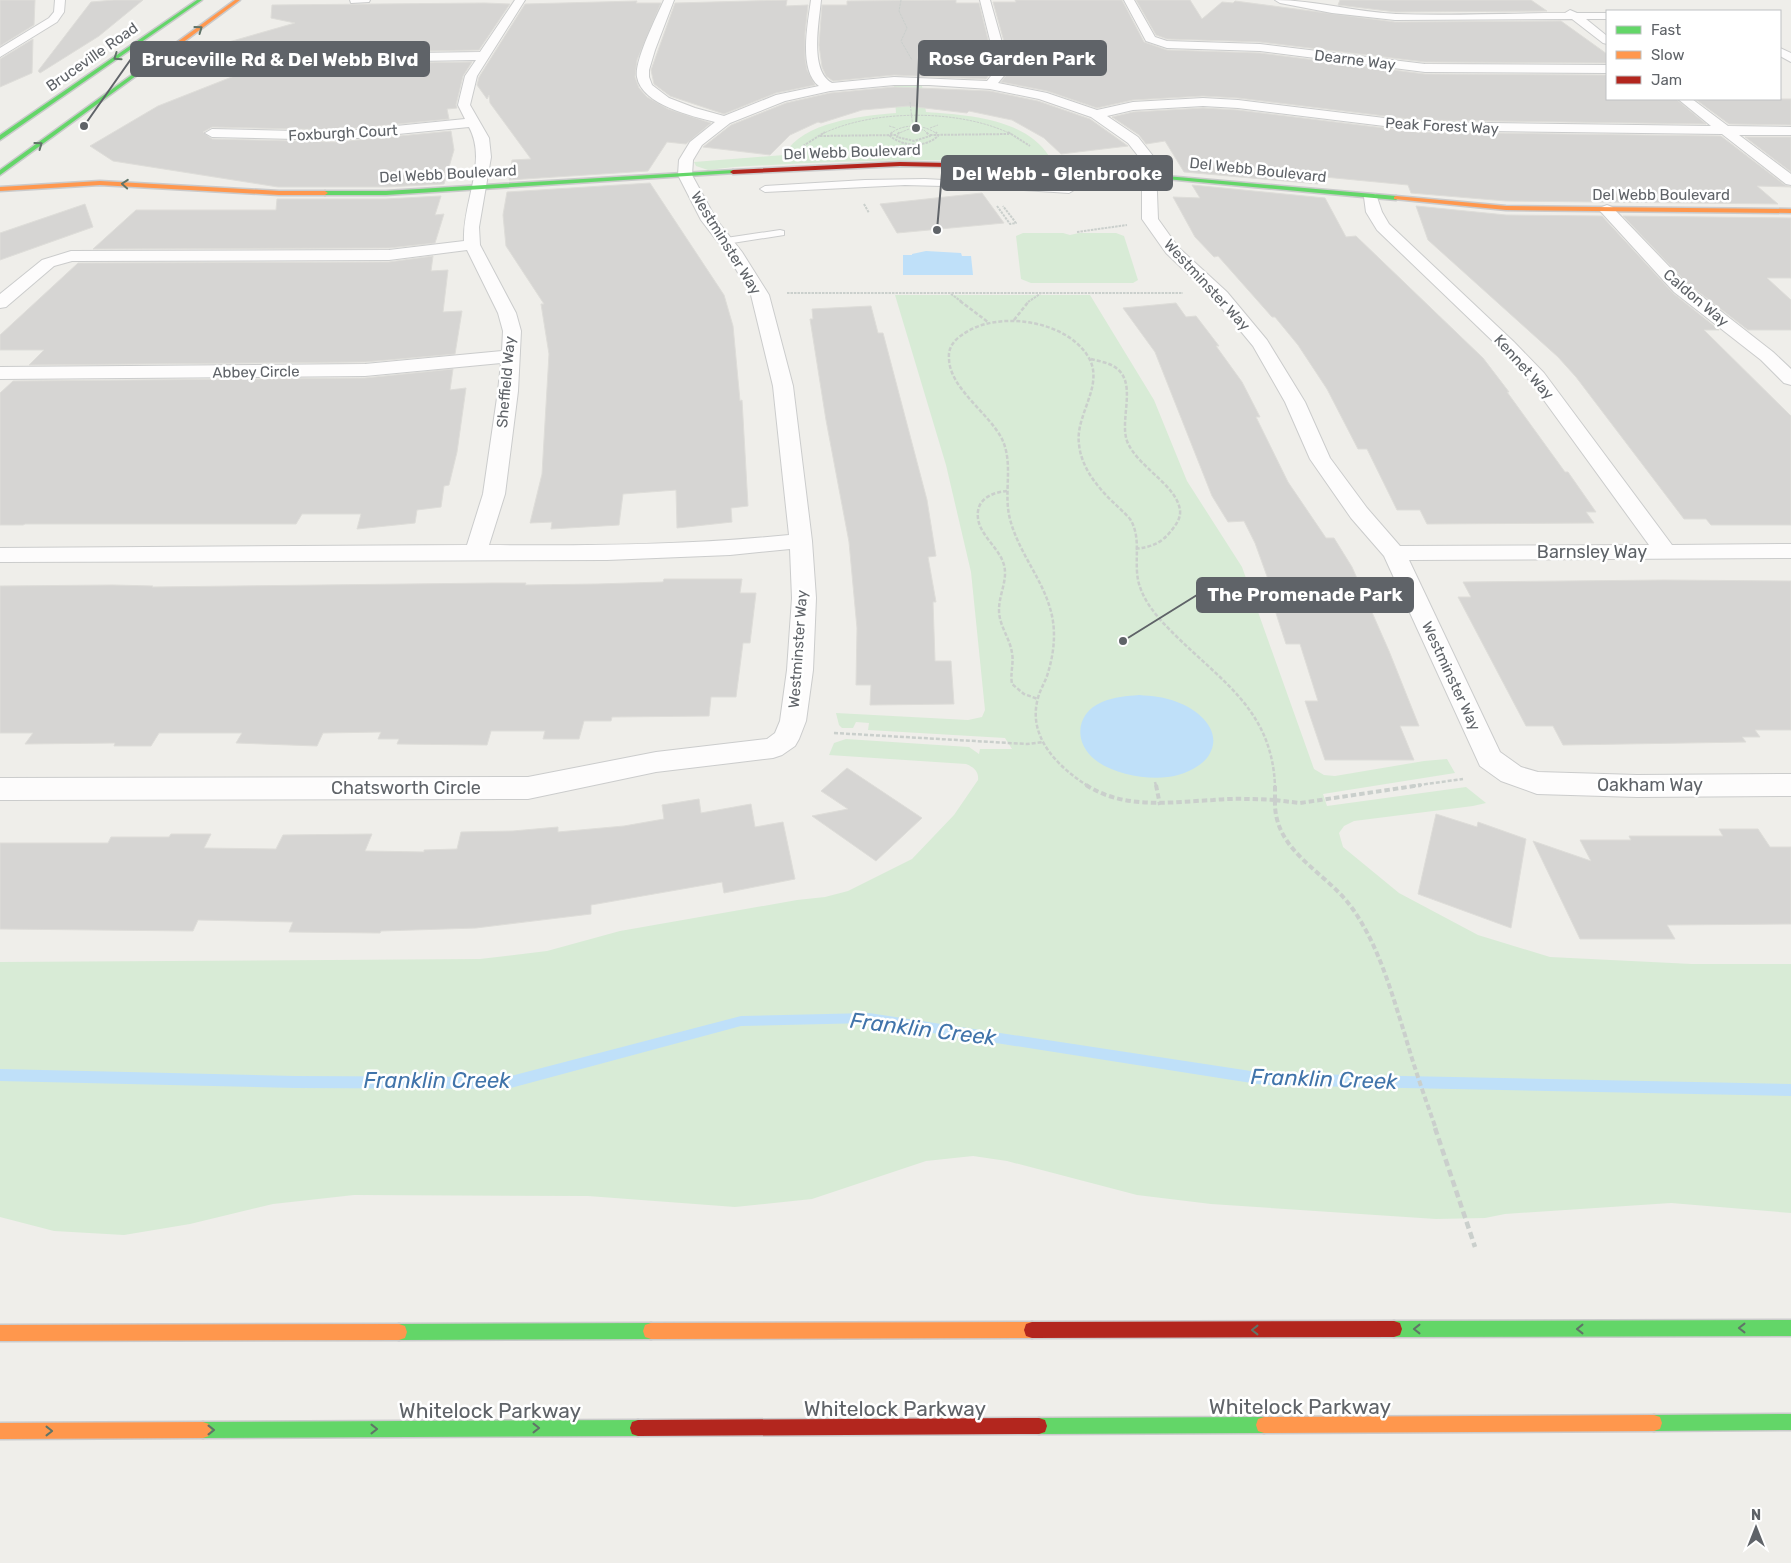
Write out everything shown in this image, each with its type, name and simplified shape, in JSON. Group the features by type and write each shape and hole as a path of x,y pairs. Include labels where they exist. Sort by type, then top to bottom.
{"main road":[{"name":"Bruceville Road","path":"0,138 200,0"},
{"path":"0,174 238,0"},
{"name":"Del Webb Boulevard","path":"124,196 244,192 386,193 843,166 922,164 998,166 1148,175 1506,208 1791,211"},
{"name":"Del Webb Boulevard","path":"0,189 100,183 244,192"},
{"path":"0,197 51,198"},
{"path":"0,1333 1791,1328"},
{"name":"Whitelock Parkway","path":"0,1431 1791,1422"}],"street":[{"path":"0,53 53,20 59,12 60,0"},
{"name":"Sheffield Way","path":"476,552 494,494 512,356 512,331 507,313 472,245 470,227 484,157 482,138 464,105 471,76 520,0"},
{"path":"669,0 644,66 643,78 652,92 671,104 725,120"},
{"path":"816,0 812,59 814,73 820,81 830,87"},
{"path":"984,0 1002,64 1001,72 990,85"},
{"name":"Dearne Way","path":"1129,0 1150,39 1155,43 1167,45 1237,46 1360,62 1425,68 1606,69"},
{"path":"1287,0 1332,10 1395,17 1606,16"},
{"path":"1561,6 1606,40"},
{"path":"290,59 483,56"},
{"name":"Westminster Way","path":"793,721 800,670 804,598 801,541 783,386 760,295 726,241 708,220 685,175 686,160 697,142 725,120 757,106 782,98 830,87 894,81 990,85 1042,96 1096,114 1116,126 1133,140 1146,156 1150,220 1172,250 1221,296 1261,344 1295,402 1320,459 1359,513 1394,553 1490,760 1512,774"},
{"path":"1685,100 1791,181"},
{"name":"Peak Forest Way","path":"1096,114 1133,106 1203,102 1246,105 1416,126 1520,130 1791,131"},
{"name":"Foxburgh Court","path":"212,132 281,136 337,136 474,122"},
{"name":"Kennet Way","path":"1371,197 1374,212 1383,227 1508,346 1537,377 1665,551"},
{"name":"Caldon Way","path":"1607,210 1680,288 1767,356 1791,379"},
{"path":"0,303 48,263 72,256 389,255 472,245"},
{"name":"Abbey Circle","path":"0,373 358,370 512,356"},
{"path":"0,555 608,553 730,548 801,541"},
{"name":"Barnsley Way","path":"1394,553 1791,551"},
{"name":"Chatsworth Circle","path":"0,789 528,788 656,762 773,748 786,739 793,721"},
{"name":"Oakham Way","path":"1512,774 1537,783 1571,785 1791,786"}],"lane":[{"path":"922,164 923,182"},
{"path":"765,189 859,183 923,182 988,184 1069,190"},
{"path":"726,241 780,233"}],"path":[{"path":"901,0 899,11 907,28 901,41 911,57 911,64"},
{"path":"910,101 913,127"},
{"path":"801,147 816,136 855,122 912,116 967,120 996,127 1012,134 1033,149"},
{"path":"930,128 938,125"},
{"path":"889,126 896,128 930,128 938,134"},
{"path":"894,130 899,131 913,127 927,131 934,130"},
{"path":"890,135 896,128"},
{"path":"897,135 899,131"},
{"path":"927,131 930,134"},
{"path":"816,136 897,135 904,140 915,141 925,139 930,134 1012,134"},
{"path":"890,135 892,139 898,142 917,144 932,141 936,139 938,134"},
{"path":"1077,232 1104,227 1133,225"},
{"path":"779,294 1186,293"},
{"path":"950,294 988,322"},
{"path":"1014,320 1040,294"},
{"path":"1136,549 1151,547 1166,540 1178,522 1180,510 1168,489 1134,455 1127,441 1123,425 1128,392 1124,377 1117,368 1091,359 1072,339 1063,333 1052,328 1014,320 988,322 969,330 954,340 948,351 949,365 956,383 994,426 1003,441 1008,458 1008,515 1017,541 1045,593 1053,615 1055,637 1053,660 1036,704 1036,726 1042,742 1061,767 1082,783 1116,799 1160,805 1223,798 1300,803 1463,779"},
{"path":"1091,359 1094,383 1082,412 1078,443 1084,463 1094,481 1133,523 1136,549 1135,570 1139,583 1154,611 1172,631 1227,681 1255,716 1268,742 1276,782 1273,814 1282,834 1298,858 1344,896 1364,926 1387,981 1475,1247"},
{"path":"1007,491 988,495 983,500 977,513 978,520 1004,565 1006,574 998,608 999,618 1013,652 1010,676 1013,685 1019,692 1038,698"},
{"path":"834,733 1027,744 1042,742"},
{"path":"1155,782 1160,805"}],"green space":[{"path":"894,86 922,86 926,112 976,117 1010,126 1038,143 1049,156 1140,162 1141,166 1134,169 1108,170 1001,162 887,161 772,165 708,170 696,166 694,162 784,155 793,144 805,135 834,122 896,113"},
{"path":"1023,233 1063,233 1070,235 1079,233 1116,233 1124,236 1138,280 1133,283 1031,283 1021,279 1016,236"},
{"path":"895,295 1090,295 1154,400 1187,481 1242,567 1314,769 1324,775 1335,776 1447,759 1455,773 1323,794 1327,806 1466,787 1486,803 1354,821 1344,826 1339,833 1343,847 1399,893 1478,935 1550,957 1692,964 1791,964 1791,1213 1671,1203 1505,1214 1485,1218 1436,1219 1211,1204 1137,1195 1007,1161 973,1156 926,1161 812,1199 735,1207 588,1196 354,1195 273,1204 190,1224 124,1235 54,1231 0,1217 0,962 480,959 547,951 620,931 797,900 825,897 848,891 912,859 954,815 978,780 975,770 966,764 829,755 834,743 846,739 969,747 979,754 980,749 1012,749 1005,738 868,730 869,723 856,722 853,728 842,728 839,725 836,713 968,720 982,717 985,710 971,572 946,465"}],"water":[{"path":"926,251 961,253 962,256 971,256 973,275 903,275 903,255 912,255"},
{"path":"1139,695 1154,696 1177,702 1200,715 1211,729 1213,737 1213,746 1203,762 1191,770 1178,775 1156,778 1118,772 1097,761 1089,754 1084,747 1080,732 1081,724 1088,711 1107,700"}],"building":[{"path":"0,0 35,0 34,25 0,46"},
{"path":"143,0 99,36 40,73 38,71 91,2"},
{"path":"787,0 786,6 808,5 805,58 807,70 815,85 776,93 724,114 670,96 654,84 651,70 675,3"},
{"path":"956,0 956,3 979,3 994,64 993,70 986,79 894,75 833,81 826,76 822,67 819,45 822,5 847,5 847,1"},
{"path":"1015,0 1122,0 1144,42 1167,50 1260,53 1425,74 1606,75 1606,100 1677,100 1706,124 1417,120 1238,98 1203,96 1133,100 1097,108 1047,91 1001,82 1008,73 1010,63 993,2 1016,2"},
{"path":"1136,0 1190,0 1202,19 1222,2 1233,3 1235,1 1395,22 1561,21 1606,53 1606,63 1425,62 1260,42 1167,39 1156,35"},
{"path":"1340,0 1531,0 1547,11 1396,12 1338,5"},
{"path":"637,1 636,3 661,3 637,60 635,77 639,88 647,97 668,109 711,123 686,144 667,142 648,171 509,180 512,160 531,159 490,103 489,95 487,99 477,85 479,77 525,4"},
{"path":"510,4 479,50 290,53 282,58 290,65 472,62 463,76 456,105 457,108 447,109 449,119 337,130 212,127 203,132 212,139 337,142 451,131 454,150 444,184 386,187 278,187 113,161 90,146 158,106 275,60 195,58 194,52 295,23 271,18 272,5"},
{"path":"33,39 32,73 0,87 0,59"},
{"path":"894,87 990,91 1038,101 1090,119 1128,146 1061,154 1044,138 1012,120 969,111 967,113 908,106 862,110 821,123 818,122 790,135 770,155 703,147 731,125 786,103 830,93"},
{"path":"1791,99 1791,125 1729,124 1696,100"},
{"path":"1203,108 1238,110 1417,132 1721,136 1785,185 1791,187 1757,186 1778,204 1506,201 1411,193 1408,185 1314,176 1318,184 1184,172 1165,141 1146,144 1139,135 1112,117 1133,112"},
{"path":"1745,137 1791,137 1791,172"},
{"path":"650,183 724,295 733,326 740,401 742,400 748,506 731,508 732,522 677,528 676,490 623,494 619,525 551,529 552,522 530,523 542,474 549,354 541,304 544,304 506,246 503,215 507,192"},
{"path":"1192,185 1325,198 1346,237 1356,236 1483,358 1596,512 1586,512 1594,523 1427,524 1420,510 1397,510 1367,449 1358,449 1327,389 1298,345 1275,317 1272,317 1218,256 1214,257 1195,237 1173,197 1200,198"},
{"path":"982,193 1004,223 897,233 880,204"},
{"path":"441,196 435,215 444,214 435,243 389,248 93,249 136,210 276,210 277,199 386,199"},
{"path":"85,204 93,227 0,260 0,233"},
{"path":"1416,206 1506,215 1602,216 1673,293 1719,330 1704,330 1791,416 1791,525 1711,525 1706,519 1684,519 1576,377 1558,357 1428,240"},
{"path":"1623,216 1791,218 1791,278 1767,278 1791,300 1791,330 1748,330 1687,283"},
{"path":"433,256 431,271 448,270 443,312 462,311 455,354 365,362 29,365 44,350 0,350 0,335 78,263 389,262"},
{"path":"1176,303 1186,317 1196,316 1219,346 1216,346 1242,382 1260,417 1256,417 1288,482 1326,538 1334,538 1352,567 1419,726 1400,726 1414,760 1325,760 1305,701 1318,701 1300,644 1286,644 1273,604 1277,604 1255,543 1244,521 1228,522 1212,496 1155,352 1123,308"},
{"path":"871,306 878,333 883,333 927,500 936,556 928,557 936,602 933,602 935,661 951,661 954,704 870,705 871,685 856,685 857,628 849,542 826,420 810,319 813,319 812,309"},
{"path":"453,369 450,390 466,388 457,452 449,485 444,486 441,507 417,510 415,523 357,529 361,514 302,514 296,524 0,525 0,393 13,381 365,378"},
{"path":"664,579 742,579 740,593 756,593 750,643 743,643 736,697 711,697 709,716 612,717 611,721 584,721 579,739 543,739 545,731 491,731 487,745 397,744 399,739 378,739 381,732 323,733 317,746 236,743 242,733 159,733 151,746 114,746 115,743 25,744 33,733 0,733 0,586 112,585 152,587 526,583 525,585 663,582"},
{"path":"1791,581 1791,730 1755,730 1760,737 1742,737 1746,742 1563,745 1553,726 1526,726 1458,597 1471,597 1463,582"},
{"path":"847,768 922,818 876,861 812,816 848,809 821,791"},
{"path":"699,799 701,813 751,804 755,827 783,822 795,879 724,893 722,882 591,905 591,914 476,928 381,931 380,933 289,932 293,922 198,920 193,931 0,929 0,843 108,843 111,837 169,837 171,834 211,834 204,848 276,849 283,835 372,834 365,851 424,852 424,850 457,849 461,832 513,831 558,827 558,832 624,826 664,819 662,805"},
{"path":"1436,814 1477,827 1478,822 1526,839 1511,928 1418,894"},
{"path":"1719,829 1758,829 1770,847 1791,847 1791,924 1667,925 1675,939 1580,939 1533,841 1591,861 1580,840 1631,840 1629,836 1723,836"}],"waterway":[{"name":"Franklin Creek","path":"0,1075 295,1082 507,1083 741,1021 869,1018 1264,1079 1791,1090"}],"traffic: fast":[{"path":"0,138 200,0"},
{"path":"0,173 160,57"},
{"path":"325,193 386,193 733,172"},
{"path":"1122,173 1396,198"},
{"path":"1394,1329 1791,1328"},
{"path":"399,1332 651,1331"},
{"path":"1654,1423 1791,1422"},
{"path":"1039,1426 1264,1425"},
{"path":"203,1430 638,1428"}],"traffic: slow":[{"path":"160,57 238,0"},
{"path":"0,189 100,183 279,193 325,193"},
{"path":"1396,198 1506,208 1791,211"},
{"path":"651,1331 1032,1330"},
{"path":"0,1333 399,1332"},
{"path":"1264,1425 1654,1423"},
{"path":"0,1431 203,1430"}],"traffic: jam":[{"path":"733,172 900,164 998,166 1122,173"},
{"path":"1032,1330 1394,1329"},
{"path":"638,1428 1039,1426"}],"place":[{"name":"Bruceville Rd & Del Webb Blvd","path":"84,126"},
{"name":"Rose Garden Park","path":"916,128"},
{"name":"Del Webb - Glenbrooke","path":"937,230"},
{"name":"The Promenade Park","path":"1123,641"}]}
